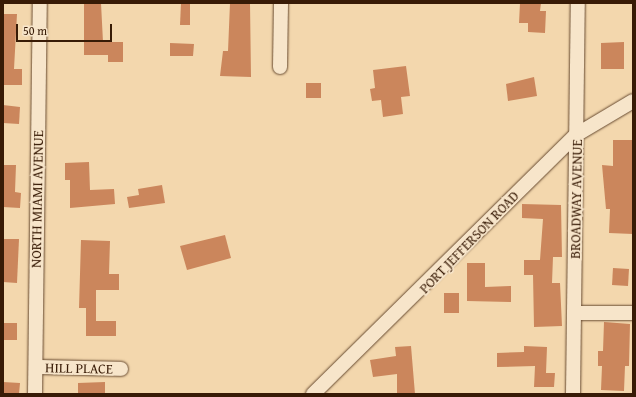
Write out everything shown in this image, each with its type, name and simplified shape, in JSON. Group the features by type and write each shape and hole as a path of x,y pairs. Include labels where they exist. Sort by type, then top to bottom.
{"street":[{"name":"NORTH MIAMI AVENUE","path":"35,394 40,3"},
{"path":"280,67 281,3"},
{"name":"BROADWAY AVENUE","path":"574,394 578,3"},
{"name":"PORT JEFFERSON ROAD","path":"313,394 576,135 633,101"},
{"path":"575,313 633,313"},
{"name":"HILL PLACE","path":"36,367 121,369"}],"building":[{"path":"84,3 101,3 103,42 123,42 123,62 108,62 108,55 84,55"},
{"path":"181,3 190,3 190,25 180,25"},
{"path":"230,3 250,3 251,77 220,76 223,51 228,51"},
{"path":"520,3 541,3 540,11 546,11 545,33 528,32 528,23 519,23"},
{"path":"3,14 17,14 14,69 22,69 22,85 3,85"},
{"path":"624,42 624,69 601,69 601,43"},
{"path":"170,43 194,44 193,56 170,56"},
{"path":"406,66 410,96 401,97 403,114 383,117 381,100 372,101 370,89 375,88 373,70"},
{"path":"534,77 537,96 508,101 506,84"},
{"path":"306,83 321,83 321,98 306,98"},
{"path":"3,105 20,107 19,124 3,123"},
{"path":"613,140 633,140 633,234 609,233 610,209 606,209 602,165 613,166"},
{"path":"89,162 90,190 114,189 115,204 70,208 70,180 65,180 65,163"},
{"path":"3,165 16,165 15,192 21,193 20,208 3,207"},
{"path":"162,185 165,203 129,208 127,197 139,195 138,189"},
{"path":"522,204 561,205 562,257 553,257 552,283 560,283 562,326 534,327 533,275 524,275 524,260 540,260 543,219 522,218"},
{"path":"225,235 231,258 187,270 180,246"},
{"path":"3,239 19,239 17,283 3,282"},
{"path":"81,240 110,241 109,274 119,274 119,290 96,290 96,321 116,321 116,336 86,336 86,308 79,308"},
{"path":"467,263 485,263 485,287 511,286 511,302 467,301"},
{"path":"613,268 629,269 628,286 612,285"},
{"path":"444,293 459,293 459,313 444,313"},
{"path":"604,322 630,324 629,366 625,366 624,391 601,390 602,366 598,366 598,351 603,351"},
{"path":"3,323 17,323 17,340 3,340"},
{"path":"411,346 415,394 397,394 397,374 373,377 370,360 396,356 395,347"},
{"path":"524,346 547,347 546,373 555,373 554,387 534,387 535,366 497,367 497,353 524,352"},
{"path":"3,382 20,383 19,394 3,394"},
{"path":"105,382 105,394 78,394 78,383"}]}
